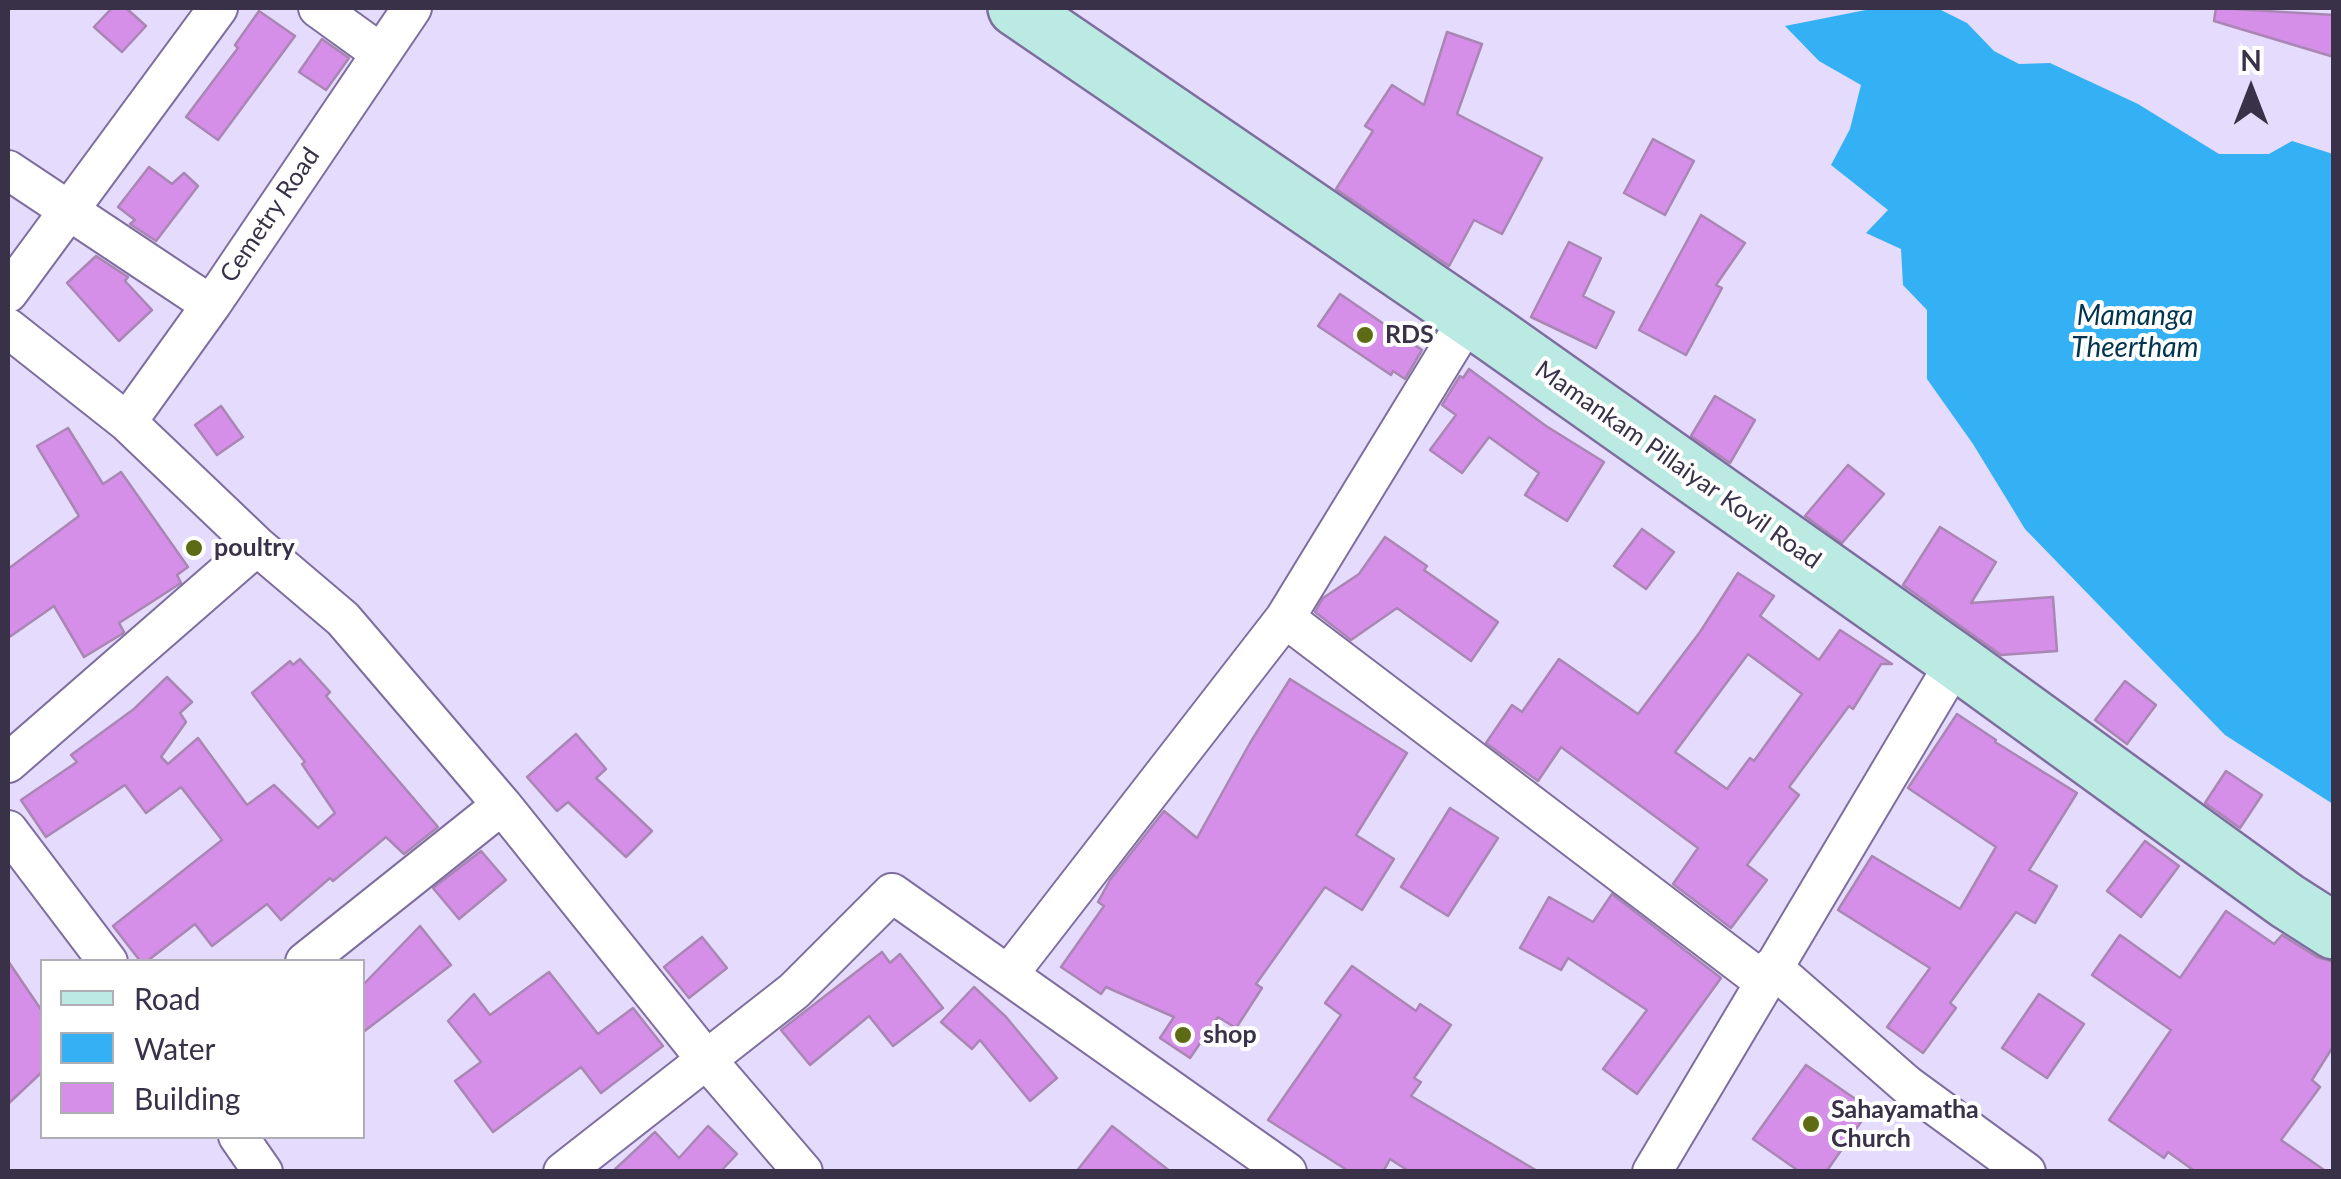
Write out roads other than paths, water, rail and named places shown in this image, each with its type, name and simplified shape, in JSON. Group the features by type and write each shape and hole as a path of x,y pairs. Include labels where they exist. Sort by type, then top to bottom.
{"main road":[{"name":"Mamankam Pillaiyar Kovil Road","path":"1048,16 2287,902 2334,931"}],"street":[{"path":"8,293 218,8"},
{"path":"318,8 379,52"},
{"name":"Cemetry Road","path":"127,422 412,8"},
{"path":"8,170 211,305"},
{"path":"1008,975 1285,618 1468,319"},
{"path":"8,328 127,422 257,546 343,619 502,805 802,1172"},
{"path":"8,763 257,546"},
{"path":"1285,618 1768,974 1907,1085 2026,1172"},
{"path":"1652,1172 1956,662"},
{"path":"308,959 502,805"},
{"path":"8,830 106,959"},
{"path":"563,1172 794,991 892,893 1008,975 1238,1160 1287,1172"},
{"path":"240,1139 263,1172"}],"water":[{"name":"Mamanga Theertham","path":"1876,8 1937,8 1967,23 1994,51 2019,64 2050,63 2138,104 2219,154 2269,154 2292,141 2333,154 2333,804 2225,735 2025,529 1927,379 1927,310 1903,285 1901,249 1866,233 1888,210 1831,165 1850,129 1861,85 1819,61 1785,26"}],"place":[{"name":"RDS","path":"1365,335"},
{"name":"poultry","path":"194,548"},
{"name":"shop","path":"1183,1035"},
{"name":"Sahayamatha Church","path":"1811,1124"}]}
